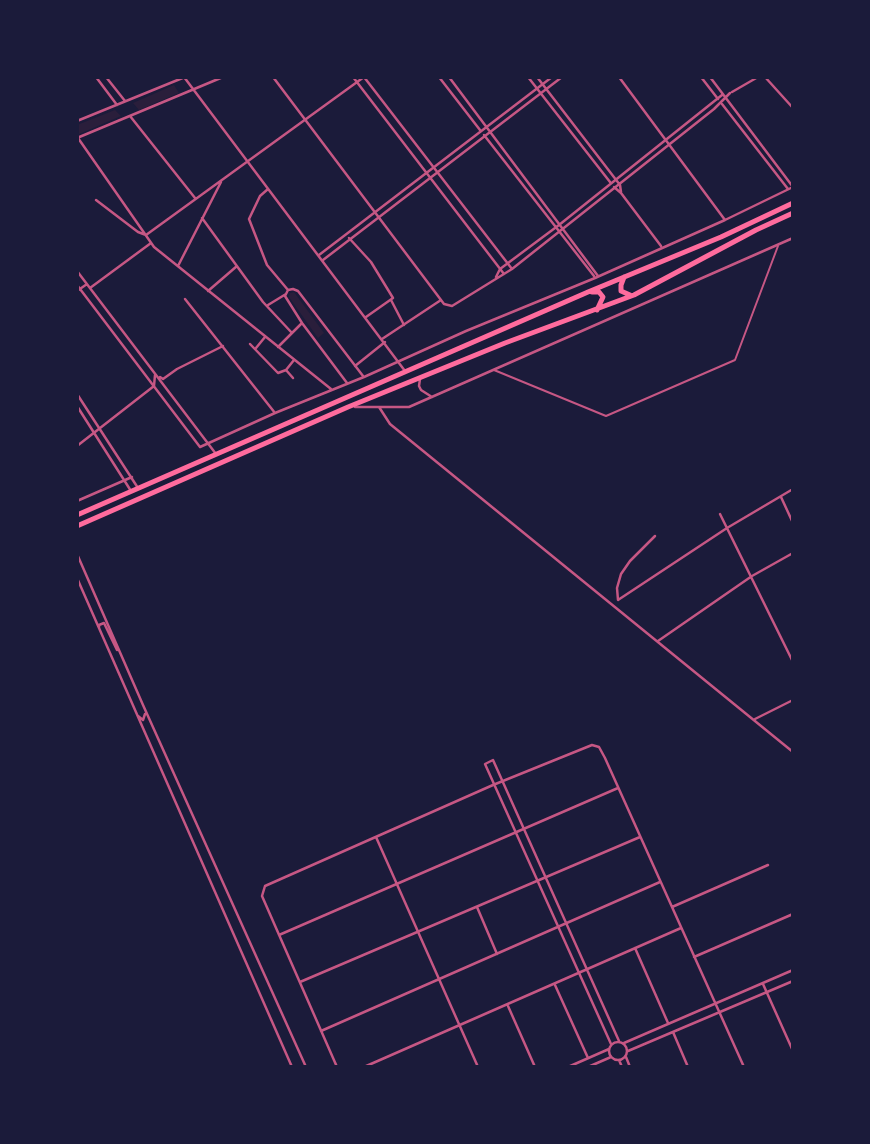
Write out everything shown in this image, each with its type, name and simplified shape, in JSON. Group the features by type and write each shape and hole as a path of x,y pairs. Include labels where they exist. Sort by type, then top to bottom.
{"highway":[{"path":"77,515 588,292 721,237 793,203"},
{"path":"77,526 348,407 634,295 793,213"},
{"path":"624,277 621,291 634,295"},
{"path":"588,292 602,294 603,300 597,310"}],"street":[{"path":"96,77 117,105"},
{"path":"106,77 125,101"},
{"path":"77,121 184,77 405,371"},
{"path":"223,77 78,138 152,243 331,389"},
{"path":"273,77 444,304 452,306 512,269 557,230 559,225 723,94 730,93 758,77"},
{"path":"353,77 504,274"},
{"path":"146,235 364,77 512,269"},
{"path":"439,77 596,277"},
{"path":"449,77 596,277"},
{"path":"528,77 661,246"},
{"path":"537,77 620,185 621,193"},
{"path":"319,255 552,77"},
{"path":"323,261 562,77"},
{"path":"618,77 725,220"},
{"path":"701,77 788,189"},
{"path":"77,285 200,447 275,412 364,377 596,277 793,187 710,77"},
{"path":"765,77 793,108"},
{"path":"496,277 500,269 557,230 563,229 615,189 727,99 730,93"},
{"path":"130,116 195,198"},
{"path":"509,168 514,164"},
{"path":"178,266 222,180"},
{"path":"269,189 260,196 249,219 267,265 287,292 302,323 347,383"},
{"path":"96,200 138,232 146,235"},
{"path":"202,218 267,306 292,333"},
{"path":"346,234 371,262 393,299 391,300 404,325"},
{"path":"348,407 410,407 793,239"},
{"path":"90,288 152,243"},
{"path":"208,291 237,266"},
{"path":"77,271 216,454"},
{"path":"79,290 87,284"},
{"path":"267,306 293,289 298,291 364,377"},
{"path":"185,299 275,412"},
{"path":"366,317 391,300"},
{"path":"355,366 383,341 441,300"},
{"path":"105,321 111,316"},
{"path":"278,347 302,323"},
{"path":"255,349 265,337"},
{"path":"250,344 276,372 286,370 295,360"},
{"path":"155,374 163,379 223,346"},
{"path":"286,370 293,378"},
{"path":"77,446 153,386 155,374"},
{"path":"421,377 419,386 426,395 432,397"},
{"path":"77,394 132,477 135,489"},
{"path":"77,406 125,480 135,489"},
{"path":"379,407 390,424 793,752"},
{"path":"77,501 132,477"},
{"path":"655,536 621,574 617,587 618,600 727,528 793,489"},
{"path":"780,496 793,523"},
{"path":"720,514 793,662"},
{"path":"658,641 752,576 793,553"},
{"path":"77,554 306,1067"},
{"path":"77,578 292,1067"},
{"path":"102,638 99,627 104,623 123,659"},
{"path":"127,694 141,720 145,717 143,705"},
{"path":"754,720 793,700"},
{"path":"337,1067 262,896 265,886 502,781 592,746 601,751 744,1067"},
{"path":"611,1057 611,1044 485,764 493,760 586,970 628,1051"},
{"path":"279,935 618,788"},
{"path":"376,837 478,1067"},
{"path":"300,982 640,837"},
{"path":"672,908 768,865"},
{"path":"321,1031 660,882"},
{"path":"477,907 497,954"},
{"path":"694,957 793,914"},
{"path":"364,1067 681,928"},
{"path":"635,948 668,1023"},
{"path":"611,1044 793,970"},
{"path":"630,1067 626,1057 628,1051 793,981"},
{"path":"762,983 793,1051"},
{"path":"554,984 588,1058"},
{"path":"508,1005 536,1067"},
{"path":"673,1032 688,1067"},
{"path":"568,1067 609,1049"},
{"path":"588,1067 611,1057 619,1060 626,1057"},
{"path":"619,1060 622,1067"}],"lane":[{"path":"493,370 606,416 736,360 779,245"}],"shaded area":[{"path":"174,85 179,93 139,110 133,103"},
{"path":"115,110 121,116 77,135 77,125"},
{"path":"294,292 324,333 318,338 289,297 290,293"}]}
